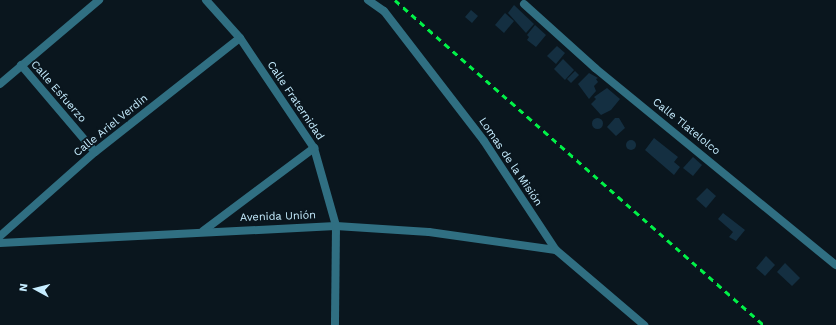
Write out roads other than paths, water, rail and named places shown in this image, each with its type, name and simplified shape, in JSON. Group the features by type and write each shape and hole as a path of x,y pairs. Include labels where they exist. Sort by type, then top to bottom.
{"street":[{"path":"0,84 99,0"},
{"name":"Calle Fraternidad","path":"206,0 240,38 314,148 336,226 335,325"},
{"name":"Lomas de la Misión","path":"368,0 384,11 484,141 556,250 644,325"},
{"name":"Calle Tlatelolco","path":"524,4 595,68 836,265"},
{"name":"Calle Ariel Verdin","path":"0,236 95,152 240,38"},
{"name":"Calle Esfuerzo","path":"21,65 95,152"},
{"path":"202,232 314,148"},
{"name":"Avenida Unión","path":"0,242 336,226 429,232 556,250"}],"railway":[{"path":"395,0 763,325"}]}
